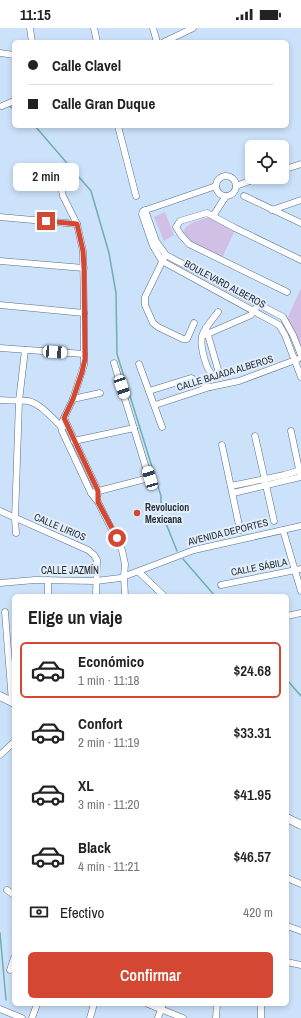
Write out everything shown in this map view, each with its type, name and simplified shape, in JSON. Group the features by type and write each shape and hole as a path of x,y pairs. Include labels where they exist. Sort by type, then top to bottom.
{"street":[{"path":"30,28 32,40"},
{"path":"94,28 97,40"},
{"path":"153,28 156,40"},
{"path":"168,40 193,28"},
{"path":"0,53 12,56"},
{"path":"2,106 12,102"},
{"path":"119,128 136,196"},
{"path":"289,168 300,166"},
{"path":"59,176 63,196 77,224 83,251 84,268 84,354 82,372 73,399 61,426"},
{"path":"224,177 231,178 236,186 232,194 226,196 220,194 216,186 219,180 224,177"},
{"path":"236,186 245,183"},
{"name":"BOULEVARD ALBEROS","path":"216,186 145,210 164,258 196,281 279,325 299,358"},
{"path":"213,216 226,196"},
{"path":"244,196 301,223"},
{"path":"272,210 301,200"},
{"path":"287,292 189,244 176,227 180,221 207,213 301,260"},
{"path":"0,217 77,224"},
{"path":"164,258 145,297 145,305 153,322 158,327 183,340 187,339 194,323"},
{"name":"BOULEVARD ALBEROS","path":"164,258 176,262 259,303 283,317 294,335 301,377"},
{"path":"0,261 84,268"},
{"path":"206,333 251,315 259,303"},
{"path":"0,305 84,313"},
{"path":"206,333 219,373 216,376 212,376 210,373 204,357 202,344 206,333 218,312"},
{"path":"0,348 84,354"},
{"path":"16,533 19,401 25,350"},
{"name":"CALLE BAJADA ALBEROS","path":"155,405 210,388 239,381 299,358"},
{"path":"91,493 150,478 114,363"},
{"path":"139,364 162,427"},
{"path":"149,391 190,378 210,388"},
{"path":"73,399 100,393"},
{"path":"0,400 32,402 46,412 61,426 65,440 91,493 98,502 122,550 125,594"},
{"path":"64,418 98,491 98,502"},
{"path":"61,426 69,426"},
{"path":"74,441 134,428"},
{"path":"266,482 301,478 291,431"},
{"path":"255,436 274,521"},
{"path":"222,446 240,530"},
{"path":"232,490 266,482 300,470"},
{"name":"CALLE LIRIOS","path":"0,511 88,550 94,555 97,560 96,594"},
{"name":"AVENIDA DEPORTES","path":"139,572 194,550 301,526"},
{"path":"283,530 298,570 301,591"},
{"name":"CALLE SÁBILA","path":"221,585 298,570"},
{"path":"139,572 162,594"},
{"name":"CALLE JAZMÍN","path":"0,582 48,580 96,581 120,578 139,572"},
{"path":"48,580 48,594"},
{"path":"5,612 12,691"},
{"path":"289,616 301,613"},
{"path":"0,696 12,702"},
{"path":"0,755 12,744"},
{"path":"289,819 301,825"},
{"path":"289,879 301,884"},
{"path":"7,890 12,894"},
{"path":"289,927 301,931"},
{"path":"289,962 301,964"},
{"path":"10,970 12,964"},
{"path":"32,1018 36,1006"},
{"path":"90,1018 93,1006"},
{"path":"216,1006 216,1018"},
{"path":"261,1006 261,1018"},
{"path":"158,1018 162,1007 183,1018"},
{"path":"0,1009 22,1018"}],"shaded area":[{"path":"165,212 174,235 164,241 154,217"},
{"path":"209,217 235,230 222,258 190,241 183,233 190,224"},
{"path":"301,288 301,344 287,319"}],"waterway":[{"path":"37,128 91,191 109,253 116,293 117,354 161,496 161,511 177,551"},
{"path":"183,559 213,594"},
{"path":"289,682 301,696"},
{"path":"0,933 6,1000"}],"place":[{"name":"Revolucion Mexicana","path":"137,513"}],"route":[{"path":"46,221 77,224 83,251 85,359 73,399 64,418 98,491 98,502 117,538"}]}
